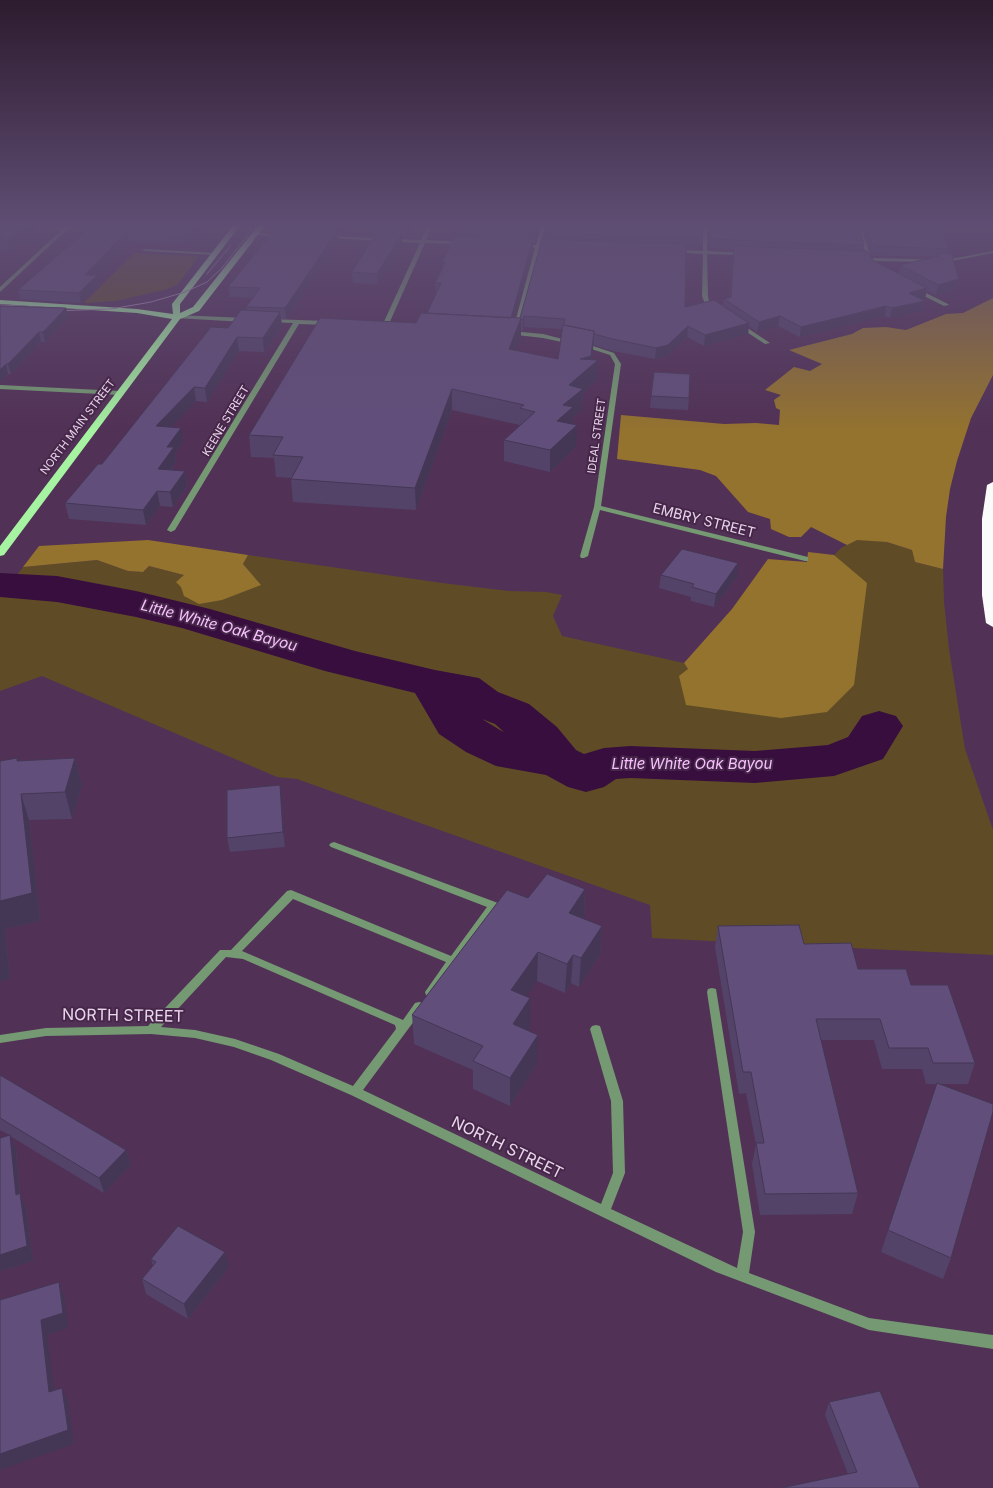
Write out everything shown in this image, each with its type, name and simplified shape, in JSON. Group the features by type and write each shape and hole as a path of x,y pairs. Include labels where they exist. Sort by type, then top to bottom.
{"highway":[{"path":"993,485 988,520 988,595 993,623"}],"main road":[{"name":"NORTH MAIN STREET","path":"178,317 176,304 185,292"},
{"name":"NORTH MAIN STREET","path":"0,553 178,317 196,309 209,292"},
{"path":"0,302 137,311 178,317"},
{"path":"40,313 178,317"}],"street":[{"path":"385,326 400,292"},
{"path":"514,333 526,292"},
{"path":"705,292 707,303 721,313"},
{"path":"921,292 946,305"},
{"path":"178,317 251,320"},
{"path":"729,318 767,343"},
{"path":"260,320 336,324"},
{"name":"KEENE STREET","path":"171,530 297,322"},
{"path":"375,326 394,326"},
{"name":"IDEAL STREET","path":"505,332 543,336 578,344 612,354 618,364 597,507 584,556"},
{"path":"0,388 120,392"},
{"name":"EMBRY STREET","path":"597,507 805,559"},
{"path":"334,845 494,906 355,1092"},
{"path":"233,954 291,894 453,960"},
{"path":"151,1030 224,954 233,954 244,955 399,1022 402,1030"},
{"path":"712,992 749,1232 742,1276"},
{"path":"596,1029 617,1101 618,1173 604,1212"},
{"name":"NORTH STREET","path":"0,1039 46,1032 151,1030 195,1034 235,1043 275,1056 355,1092 742,1276 869,1324 993,1342"}],"shaded area":[{"path":"95,292 153,292 115,301 84,303"},
{"path":"993,298 993,375 971,418 957,461 946,517 943,569 915,562 912,550 887,542 857,540 847,545 811,527 801,537 789,537 771,529 770,519 748,512 716,476 700,470 617,459 621,415 724,424 756,423 779,425 780,410 776,408 774,400 781,395 765,390 794,367 810,371 822,364 789,350 852,334 863,328 886,327 906,330 946,314 963,313"},
{"path":"857,539 887,542 912,550 915,562 943,569 949,649 965,749 993,830 993,955 652,938 650,905 297,779 277,777 42,676 0,691 0,598 23,567 97,560 128,571 143,572 149,566 185,575 177,581 181,587 260,584 243,564 248,555 442,583 509,591 546,592 562,595 553,616 562,636 684,663 688,669 841,562 834,555 841,548"},
{"path":"148,540 248,555 243,564 261,585 222,600 199,604 184,596 181,587 176,582 184,575 149,566 143,572 128,571 97,560 23,567 39,546"},
{"path":"808,552 834,555 867,583 854,685 827,712 781,718 686,705 679,676 688,669 684,663 732,609 768,559 807,562"}],"building":[{"path":"257,292 296,292 285,308 246,307"},
{"path":"437,292 518,292 511,318 427,313"},
{"path":"527,292 685,292 685,307 714,300 749,323 705,335 688,326 668,345 656,348 613,339 594,334 594,331 564,325 565,319 524,316 523,320 520,318"},
{"path":"731,292 911,292 909,293 925,301 892,308 886,306 801,327 780,316 759,322 724,299 731,297"},
{"path":"0,306 66,308 43,332 39,332 0,370"},
{"path":"241,310 280,312 263,338 237,337 205,388 194,387 156,426 181,428 167,447 174,447 158,469 185,471 170,492 157,491 143,510 65,503 98,464 102,464 211,327 228,328"},
{"path":"421,313 521,318 509,349 558,359 563,325 594,331 591,356 580,359 598,360 569,385 583,389 563,405 573,407 557,421 577,425 550,450 504,440 535,412 520,408 524,405 452,389 415,488 291,479 303,457 273,455 283,437 249,435 320,318 416,323"},
{"path":"654,372 690,374 689,398 651,396"},
{"path":"682,549 738,563 716,594 692,587 694,584 661,575"},
{"path":"17,758 17,761 75,758 65,792 21,794 32,893 0,901 0,761"},
{"path":"280,785 283,832 227,838 227,790"},
{"path":"547,874 585,889 569,913 602,926 581,958 573,955 567,964 538,952 511,990 530,998 513,1024 538,1035 510,1078 473,1061 483,1046 412,1015 507,890 528,898"},
{"path":"799,925 804,944 851,943 858,969 906,969 911,985 948,985 975,1063 933,1063 928,1048 889,1048 880,1019 816,1019 858,1193 765,1194 756,1143 764,1143 751,1072 743,1072 718,926"},
{"path":"0,1075 126,1150 99,1178 0,1118"},
{"path":"937,1083 993,1104 993,1112 951,1258 888,1230"},
{"path":"10,1135 16,1195 20,1193 27,1246 0,1255 0,1138"},
{"path":"178,1226 225,1252 184,1304 142,1279 156,1262 151,1259"},
{"path":"59,1282 63,1313 41,1320 49,1392 62,1388 68,1430 0,1454 0,1300"},
{"path":"880,1391 920,1488 781,1488 857,1472 829,1402"}],"waterway":[{"name":"Little White Oak Bayou","path":"0,585 57,589 136,604 195,618 341,661 435,684"},
{"name":"Little White Oak Bayou","path":"435,684 463,688 481,702 512,714 540,738 558,761"},
{"name":"Little White Oak Bayou","path":"435,684 440,699 456,724 483,741 513,755 558,761"},
{"name":"Little White Oak Bayou","path":"558,761 586,776 604,764 630,762 755,767 834,760 866,748 879,726"}],"tram line":[{"path":"52,311 111,309 151,302 184,292"},
{"path":"0,305 61,308"}]}
